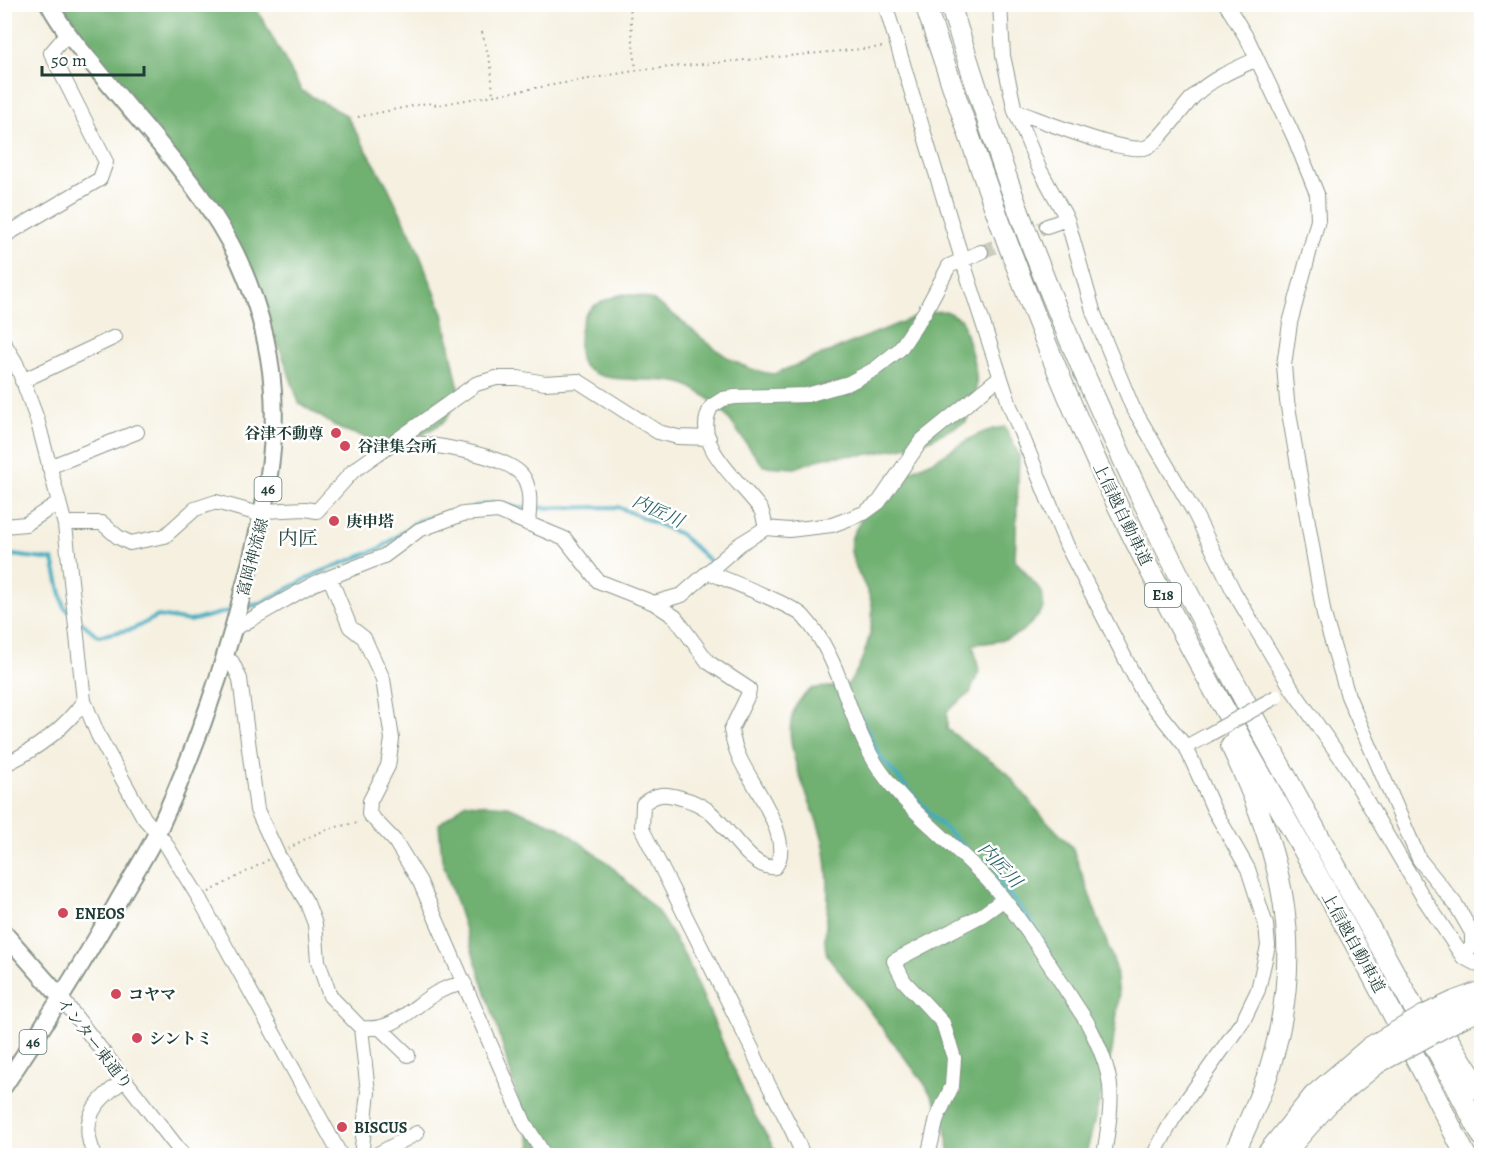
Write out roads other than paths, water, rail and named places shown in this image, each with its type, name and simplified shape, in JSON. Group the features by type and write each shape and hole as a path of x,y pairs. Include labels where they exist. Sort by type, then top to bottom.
{"highway":[{"name":"上信越自動車道","path":"926,4 986,187 1023,286 1097,462 1187,640 1377,985 1466,1155"},
{"name":"上信越自動車道","path":"950,4 1010,186 1086,377 1197,609 1394,968 1482,1136"},
{"path":"1097,462 1126,532 1245,775 1268,835 1284,899 1289,959 1283,1015 1269,1070 1233,1155"},
{"path":"1310,816 1482,1093"},
{"path":"1459,1009 1482,991"},
{"path":"1265,1155 1314,1095 1374,1055 1425,1015 1459,1009 1482,1010"},
{"path":"1282,1155 1374,1055"}],"main road":[{"name":"富岡神流線","path":"4,1086 62,999 157,834 200,729 234,629 264,513 276,423 265,331 240,264 225,232 179,169 68,33 49,4"},
{"name":"インター東通り","path":"4,933 62,999"}],"street":[{"path":"885,4 1000,377 1067,546 1143,693 1186,747 1214,810 1248,869 1266,924 1268,945 1258,990 1244,1018 1173,1119 1153,1155"},
{"path":"1000,4 1003,56 1015,111 1039,168 1067,219 1094,314 1132,406 1194,512 1234,592 1292,689 1345,764 1423,897 1463,957 1482,967"},
{"path":"1226,4 1257,59 1294,137 1317,194 1318,220 1290,323 1284,365 1287,401 1324,615 1348,696 1419,859 1456,905 1472,933 1472,946 1463,957"},
{"path":"4,236 100,179 106,162 51,53 68,33"},
{"path":"1015,111 1111,144 1134,149 1148,147 1195,95 1219,78 1257,59"},
{"path":"1047,226 1067,219"},
{"path":"766,528 762,512 717,460 706,426 709,411 723,399 807,395 849,383 875,369 900,349 924,313 948,266 981,252"},
{"path":"22,381 116,337"},
{"path":"4,343 37,419 65,525 84,701 98,735 144,818 164,841 199,897 341,1155"},
{"path":"654,603 681,595 741,544 766,528 789,530 832,525 864,513 879,502 921,441 1000,377"},
{"path":"65,525 102,523 118,537 130,543 165,536 195,509 216,502 264,513 305,509 317,511 353,471 476,384 496,378 545,383 578,381 658,432 678,437 709,438"},
{"path":"49,467 137,432"},
{"path":"395,442 417,442 485,456 511,467 524,478 528,491 528,524"},
{"path":"4,526 26,524 59,502"},
{"path":"234,629 313,584 384,556 419,530 463,514 498,511 565,539 598,581 654,603 675,617 708,662 748,689 748,695 730,730 742,762 777,829 782,854 775,867 768,868 757,862 707,810 668,794 653,795 643,804 642,829 753,1051 764,1078 794,1131 803,1155"},
{"path":"708,572 801,614 813,629 835,668 850,713 879,769 906,802 973,866 1003,900 1087,1022 1106,1062 1112,1096 1104,1155"},
{"path":"330,578 350,627 364,638 383,679 392,739 388,766 370,801 369,814 395,841 420,882 525,1124 545,1155"},
{"path":"224,658 232,662 240,679 257,810 278,855 307,903 315,924 318,961 330,996 361,1028 368,1092 361,1155"},
{"path":"1186,747 1292,689"},
{"path":"4,765 26,754 71,719 84,701"},
{"path":"928,1155 937,1118 952,1086 954,1058 944,1023 904,981 894,961 982,915 1003,900"},
{"path":"361,1028 380,1028 405,1017 435,991 465,984"},
{"name":"インター東通り","path":"62,999 123,1081 184,1155"},
{"path":"380,1028 408,1055"},
{"path":"95,1155 86,1135 88,1119 103,1095 123,1081"},
{"path":"374,1155 417,1133"}],"waterway":[{"name":"内匠川","path":"475,507 495,503 518,508 618,507 680,534 713,564"},
{"name":"内匠川","path":"243,608 259,604 318,573 381,548 418,521 447,513"},
{"name":"内匠川","path":"4,554 53,560 64,607 70,612"},
{"name":"内匠川","path":"80,621 98,636 133,629 158,616 190,621 233,610"},
{"name":"内匠川","path":"860,716 881,758 935,819 992,873 1032,923 1048,950"}],"tunnel":[{"path":"981,252 1047,226"}],"place":[{"name":"谷津不動尊","path":"336,433"},
{"name":"谷津集会所","path":"345,446"},
{"name":"庚申塔","path":"334,521"},
{"name":"ENEOS","path":"63,913"},
{"name":"コヤマ","path":"116,994"},
{"name":"シントミ","path":"137,1038"},
{"name":"BISCUS","path":"342,1127"}],"district":[{"name":"内匠","path":"298,538"}]}
